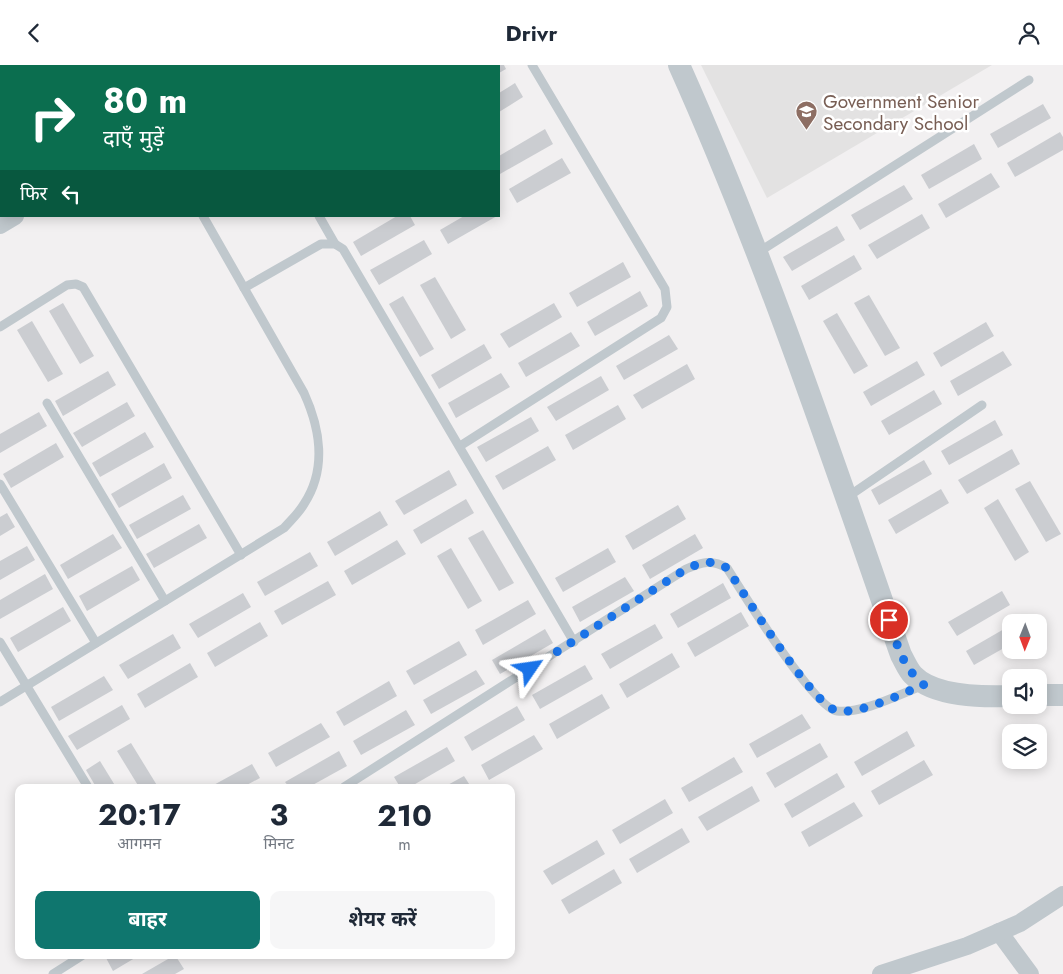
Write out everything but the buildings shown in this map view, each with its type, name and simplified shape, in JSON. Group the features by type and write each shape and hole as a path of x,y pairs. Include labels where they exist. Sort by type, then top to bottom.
{"street":[{"path":"679,65 717,150 756,253 846,498 901,655 911,673 924,685 981,697 1002,696"},
{"path":"0,225 12,217"},
{"path":"1047,695 1063,695"},
{"path":"882,974 930,967 1020,923 1063,895"},
{"path":"999,932 1030,974"}],"lane":[{"path":"460,446 661,318 667,307 665,289 532,65"},
{"path":"756,253 1029,80"},
{"path":"0,702 284,528 304,503 316,476 320,447 314,415 304,393 204,217"},
{"path":"320,217 335,244 343,249 352,261 574,642"},
{"path":"244,288 321,244 335,244"},
{"path":"0,327 67,285 76,283 82,287 241,555"},
{"path":"47,403 165,601"},
{"path":"846,498 982,405"},
{"path":"0,484 96,643"},
{"path":"349,784 686,569 702,562 717,562 727,568 794,668 824,705 835,711 852,711 924,685"},
{"path":"0,642 86,784"},
{"path":"53,974 77,959"}],"shaded area":[{"name":"Government Senior Secondary School","path":"701,65 992,65 767,198"}],"place":[{"name":"Government Senior Secondary School","path":"807,131"}],"route":[{"path":"530,669 686,569 702,562 717,562 727,568 794,668 824,705 835,711 852,711 924,685 911,673 901,655 889,620"}]}
